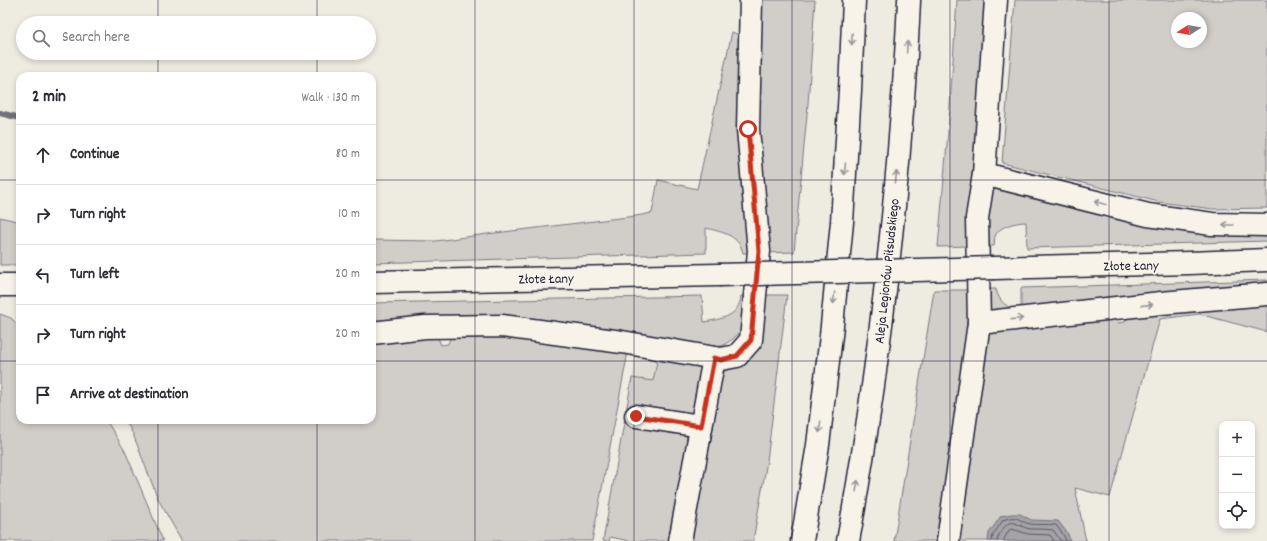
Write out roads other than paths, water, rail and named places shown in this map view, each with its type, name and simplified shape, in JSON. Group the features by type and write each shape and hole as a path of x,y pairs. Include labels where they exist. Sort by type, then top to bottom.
{"main road":[{"path":"376,333 425,327 502,326 622,342 721,360 737,356 751,340 759,251 748,129 751,0"},
{"path":"802,541 818,445 842,222 854,0"},
{"name":"Aleja Legionów Piłsudskiego","path":"848,541 883,314 892,230 910,0"},
{"path":"948,541 979,323 977,218 984,174 996,0"},
{"path":"984,174 1148,215 1212,224 1267,225"},
{"name":"Złote Łany","path":"376,282 719,275 1267,260"},
{"path":"0,285 16,285"},
{"path":"979,323 1161,303 1267,294"},
{"path":"680,541 714,358"},
{"path":"636,416 701,426"}],"water":[{"path":"1020,514 1031,520 1058,521 1068,534 1070,541 988,541 989,533 1001,516"}],"waterway":[{"path":"0,113 16,117"}]}
